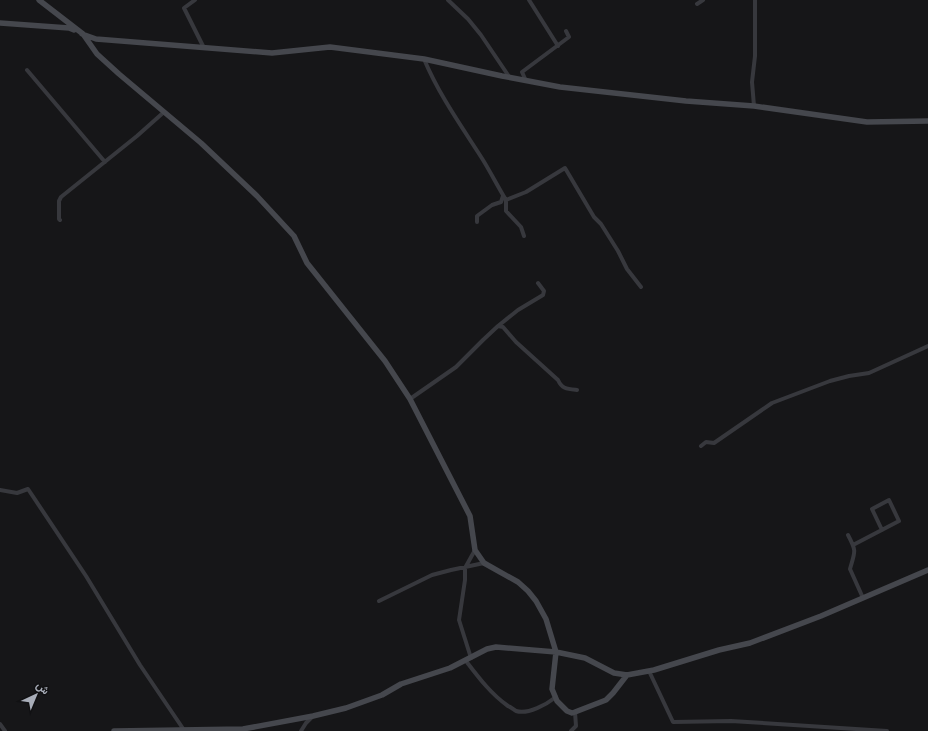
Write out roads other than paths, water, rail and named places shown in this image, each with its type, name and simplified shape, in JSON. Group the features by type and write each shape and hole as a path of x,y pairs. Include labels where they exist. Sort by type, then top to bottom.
{"street":[{"path":"40,0 83,34 97,54 201,143 257,196 294,236 307,263 385,361 410,398 470,516 475,550 484,563 518,582 536,601 546,619 556,652 552,689 557,701 567,711 575,712 606,700 627,675"},
{"path":"195,0 184,8 204,48"},
{"path":"448,0 468,19 481,35 510,78"},
{"path":"529,0 558,46"},
{"path":"697,4 703,0"},
{"path":"754,106 752,82 755,56 755,0"},
{"path":"0,23 68,28 96,39 272,53 330,47 424,59 510,78 560,87 686,101 754,106 867,122 928,121"},
{"path":"526,81 522,72 569,37 566,31"},
{"path":"424,59 433,79 459,124 483,160 505,198 506,211 521,227 524,236"},
{"path":"27,70 105,162"},
{"path":"60,220 58,219 59,201 62,197 164,112"},
{"path":"477,222 478,216 492,205 501,202 505,198 526,192 565,168 594,217 601,224 627,268 641,287"},
{"path":"410,398 456,367 498,326 518,310 543,295 544,291 538,283"},
{"path":"498,326 503,327 516,342 558,380 565,389 577,390"},
{"path":"701,446 706,442 714,442 772,403 830,381 869,373 928,346"},
{"path":"0,490 17,493 28,489 86,576 140,665 184,730"},
{"path":"853,545 900,521 889,500 872,509 882,530"},
{"path":"848,535 853,545 855,555 850,569 863,598"},
{"path":"475,550 465,568 465,580 459,620 468,659 496,698 516,711 526,711 539,708 548,704 556,697"},
{"path":"379,601 432,575 484,563"},
{"path":"114,731 244,729 312,716 346,708 382,695 401,684 450,668 487,649 496,647 556,652 585,658 614,673 627,675 649,671 713,652 750,643 821,616 928,570"},
{"path":"649,671 673,722 731,721 887,731"},
{"path":"571,731 576,726 575,712"},
{"path":"301,731 312,716"},
{"path":"0,724 5,731"}]}
